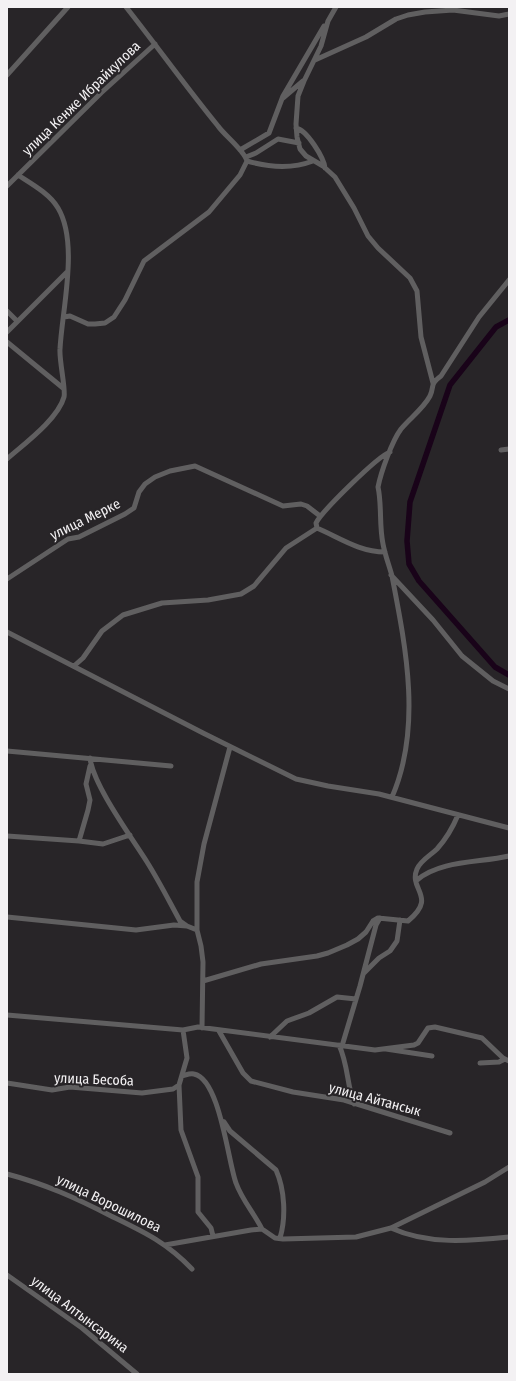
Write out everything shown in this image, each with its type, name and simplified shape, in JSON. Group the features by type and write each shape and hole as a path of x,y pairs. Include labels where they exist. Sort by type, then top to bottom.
{"street":[{"path":"7,75 68,7"},
{"path":"126,7 194,97 246,159 265,166 305,164 313,161"},
{"path":"240,150 269,132 281,100 336,7"},
{"path":"315,60 366,37 396,19 408,15 453,10 499,16 509,14"},
{"path":"328,20 321,46 304,80 298,96 296,128 299,143 306,156 325,168 335,177 354,208 368,236 378,248 410,278 417,291 421,337 433,383 430,396 419,412 400,431 390,452 378,486 382,536 392,575 405,653 409,714 407,746 398,783 392,797"},
{"name":"улица Кенже Ибрайкулова","path":"7,186 101,93 155,44"},
{"path":"281,100 304,80"},
{"path":"296,128 304,132 324,161 325,168"},
{"path":"269,132 278,139 299,143"},
{"path":"64,317 70,316 88,324 95,324 105,322 114,317 125,300 144,261 209,212 240,175 246,159 278,139"},
{"path":"7,459 58,411 65,396 60,349 67,272 66,224 58,206 44,192 18,175"},
{"path":"7,332 67,272"},
{"path":"433,383 441,376 479,317 509,280"},
{"path":"7,311 17,321"},
{"path":"7,342 63,388"},
{"path":"501,450 509,449"},
{"path":"317,528 316,523 320,516 374,462 390,452"},
{"name":"улица Мерке","path":"7,579 68,539 79,537 125,514 134,508 139,492 145,484 155,477 170,471 195,466 283,506 301,504 313,510 320,516"},
{"path":"317,528 358,548 376,552 385,552"},
{"path":"74,666 83,658 102,631 123,615 162,602 208,600 241,594 254,586 286,548 317,528"},
{"path":"392,575 433,620 462,656 493,681 509,689"},
{"path":"7,632 230,747 305,782 354,789 392,797 509,828"},
{"path":"202,1028 202,946 197,930 197,882 202,851 230,747"},
{"path":"7,751 171,766"},
{"path":"90,758 91,765 106,795 180,921 197,930"},
{"path":"77,841 90,800 86,784 91,765"},
{"path":"203,981 261,964 328,953 358,939 366,932 373,921 380,918 408,921 420,908 423,899 417,880 417,870 419,865 441,844 450,832 458,815"},
{"path":"7,836 103,844 130,835"},
{"path":"417,880 426,873 440,868 509,856"},
{"path":"7,917 136,930 174,925 187,926"},
{"path":"354,1104 350,1091 344,1055 340,1046 356,999 376,926 380,918"},
{"path":"363,974 379,958 390,951 396,941 400,920"},
{"path":"270,1037 287,1021 309,1013 337,997 356,999"},
{"path":"7,1015 183,1030 202,1028 432,1056"},
{"path":"381,1049 414,1045 418,1043 428,1028 435,1027 482,1038 507,1060"},
{"path":"183,1030 187,1058 179,1085 181,1130 198,1177 198,1212 211,1228 213,1236"},
{"name":"улица Айтансык","path":"219,1031 247,1078 251,1081 293,1092 354,1104 450,1133"},
{"path":"480,1063 507,1060"},
{"path":"182,1076 194,1074 199,1076 214,1096 223,1122 229,1160 237,1186 262,1229 275,1238 356,1237 391,1228 485,1182 509,1167"},
{"name":"улица Бесоба","path":"7,1082 52,1090 70,1087 142,1093 173,1089 179,1085"},
{"path":"223,1122 230,1131 276,1170 279,1177 284,1208 280,1238"},
{"name":"улица Ворошилова","path":"7,1174 36,1181 63,1191 165,1245 174,1251 192,1268"},
{"path":"391,1228 402,1233 416,1236 453,1241 509,1237"},
{"path":"165,1245 262,1229"},
{"name":"улица Алтынсарина","path":"7,1275 82,1328 137,1374"}],"waterway":[{"path":"509,320 496,327 450,385 410,502 407,541 409,564 419,581 495,667 509,675"}]}
